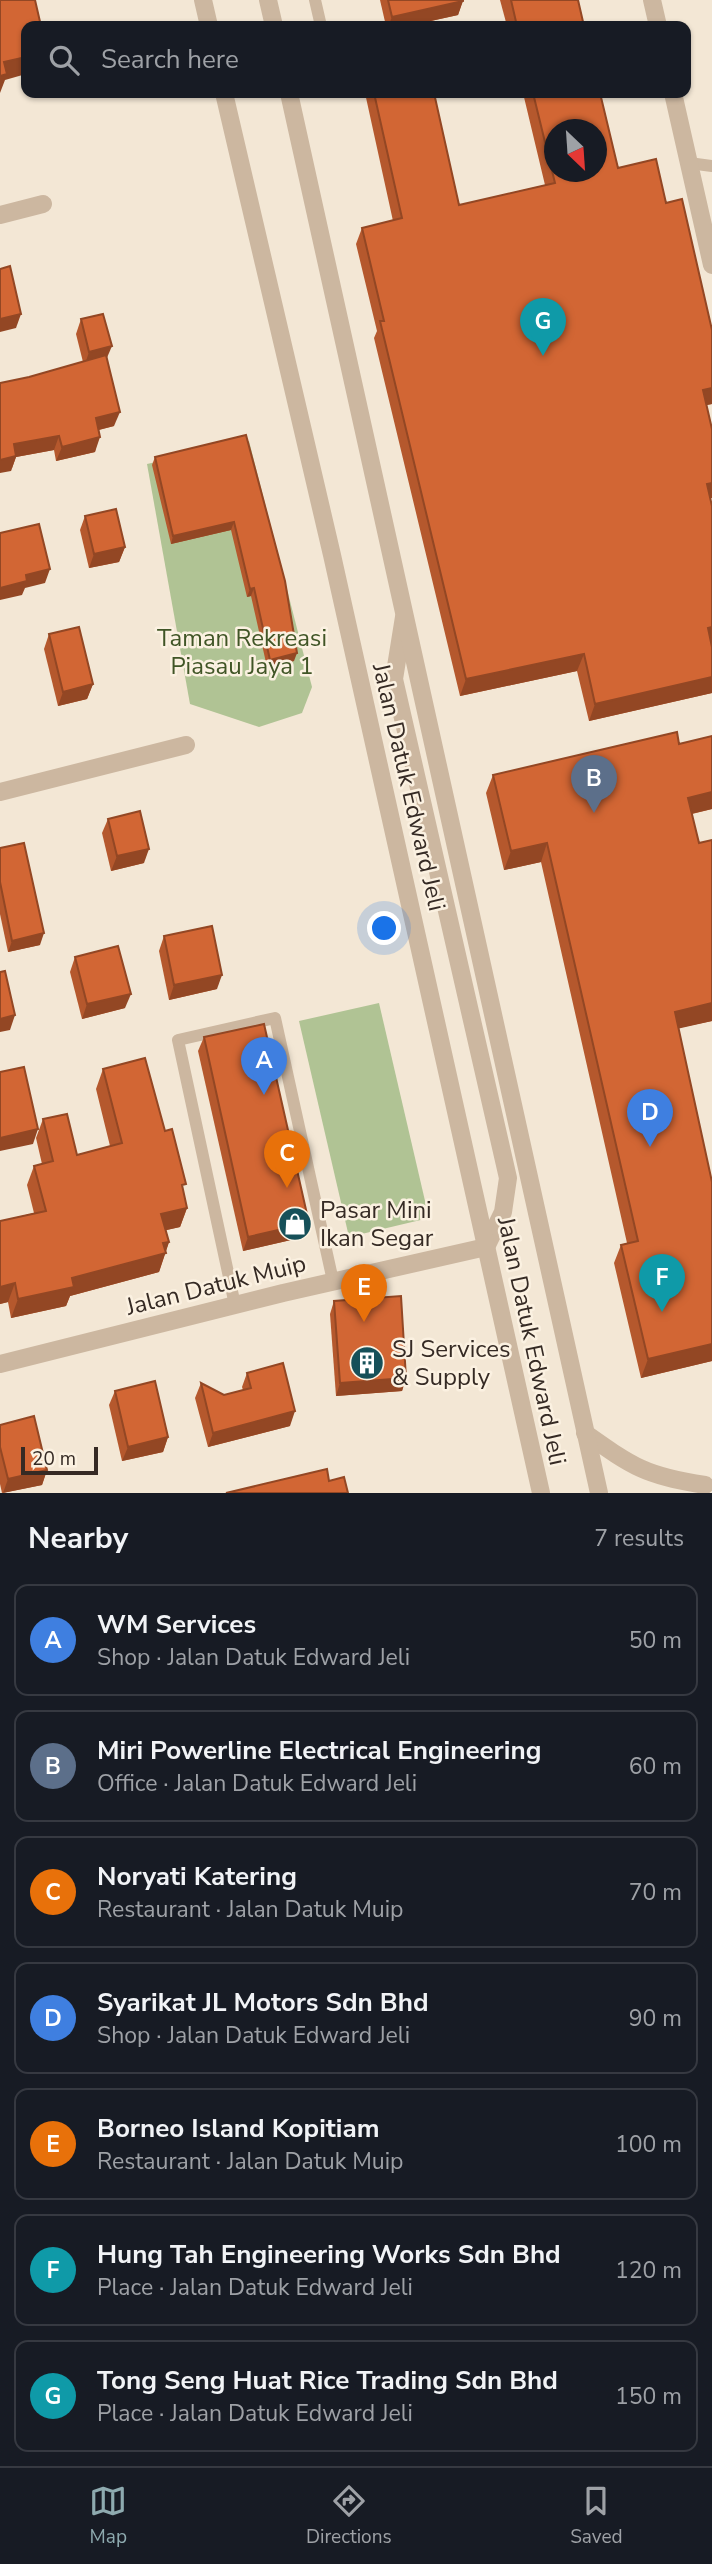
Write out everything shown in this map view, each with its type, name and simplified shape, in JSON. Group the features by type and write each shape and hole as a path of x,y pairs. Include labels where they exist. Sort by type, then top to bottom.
{"street":[{"path":"203,0 208,21"},
{"path":"268,0 273,21"},
{"path":"652,0 657,21"},
{"name":"Jalan Datuk Edward Jeli","path":"226,98 332,555 541,1493"},
{"name":"Jalan Datuk Edward Jeli","path":"290,98 599,1493"},
{"path":"674,98 712,265"},
{"path":"0,215 43,204"},
{"path":"405,611 394,679 508,1178 503,1212 486,1247"},
{"path":"0,792 186,745"},
{"name":"Jalan Datuk Muip","path":"0,1364 235,1305 486,1247"},
{"path":"585,1433 634,1467 662,1479 702,1487"}],"lane":[{"path":"315,0 320,21"},
{"path":"689,163 712,166"},
{"path":"235,1305 178,1040 275,1018 333,1282"}],"green space":[{"name":"Taman Rekreasi Piasau Jaya 1","path":"249,441 312,687 302,713 259,727 190,704 147,464"},
{"path":"379,1003 429,1218 349,1237 299,1021"}],"building":[{"path":"0,0 35,0 40,21 21,21 21,58 4,62 7,74 0,76"},
{"path":"388,0 463,0 463,1 392,17"},
{"path":"511,0 578,0 583,21 516,21"},
{"path":"375,98 435,98 459,205 555,182 607,182 607,122 618,168 656,159 666,203 682,199 712,330 712,388 703,390 712,429 712,483 707,484 712,506 712,627 708,628 712,647 712,677 595,704 584,654 466,679 380,321 384,321 362,228 402,218"},
{"path":"534,98 601,98 606,119 544,119 544,138"},
{"path":"10,266 21,314 0,319 0,269"},
{"path":"103,314 112,346 89,352 81,319"},
{"path":"106,355 120,412 96,418 100,437 62,447 59,436 14,444 16,456 0,460 0,383"},
{"path":"246,435 285,581 297,653 270,660 254,588 250,589 234,522 173,536 155,457"},
{"path":"116,509 125,547 94,554 85,516"},
{"path":"39,524 50,569 26,575 27,581 0,588 0,533"},
{"path":"79,627 93,684 63,692 49,634"},
{"path":"677,732 679,744 712,736 712,792 688,798 699,843 712,840 712,1003 675,1012 712,1182 712,1344 648,1359 621,1245 638,1241 547,843 511,851 493,775"},
{"path":"140,811 149,849 117,856 108,819"},
{"path":"24,843 44,933 12,941 0,882 0,848"},
{"path":"212,926 222,975 174,985 164,936"},
{"path":"118,946 131,994 87,1004 75,957"},
{"path":"5,971 15,1015 0,1019 0,972"},
{"path":"264,1024 309,1223 248,1237 204,1037"},
{"path":"145,1058 165,1131 172,1129 186,1184 182,1185 187,1208 161,1214 169,1242 163,1243 166,1253 72,1278 74,1287 18,1299 15,1283 0,1287 0,1221 46,1211 34,1166 53,1161 43,1119 67,1114 77,1155 122,1143 103,1069"},
{"path":"24,1067 38,1129 0,1138 0,1072"},
{"path":"401,1296 406,1378 340,1383 334,1301"},
{"path":"283,1363 295,1411 213,1433 201,1383 224,1395 251,1388 247,1373"},
{"path":"155,1381 168,1437 128,1447 115,1391"},
{"path":"34,1416 47,1470 8,1479 0,1447 0,1425"},
{"path":"327,1469 329,1481 344,1477 348,1493 226,1493"}],"place":[{"name":"Tong Seng Huat Rice Trading Sdn Bhd","path":"543,356"},
{"name":"Miri Powerline Electrical Engineering","path":"594,813"},
{"name":"WM Services","path":"264,1095"},
{"name":"Syarikat JL Motors Sdn Bhd","path":"650,1147"},
{"name":"Noryati Katering","path":"287,1188"},
{"name":"Pasar Mini Ikan Segar","path":"295,1224"},
{"name":"Hung Tah Engineering Works Sdn Bhd","path":"662,1312"},
{"name":"Borneo Island Kopitiam","path":"364,1322"},
{"name":"SJ Services & Supply","path":"367,1363"}]}
